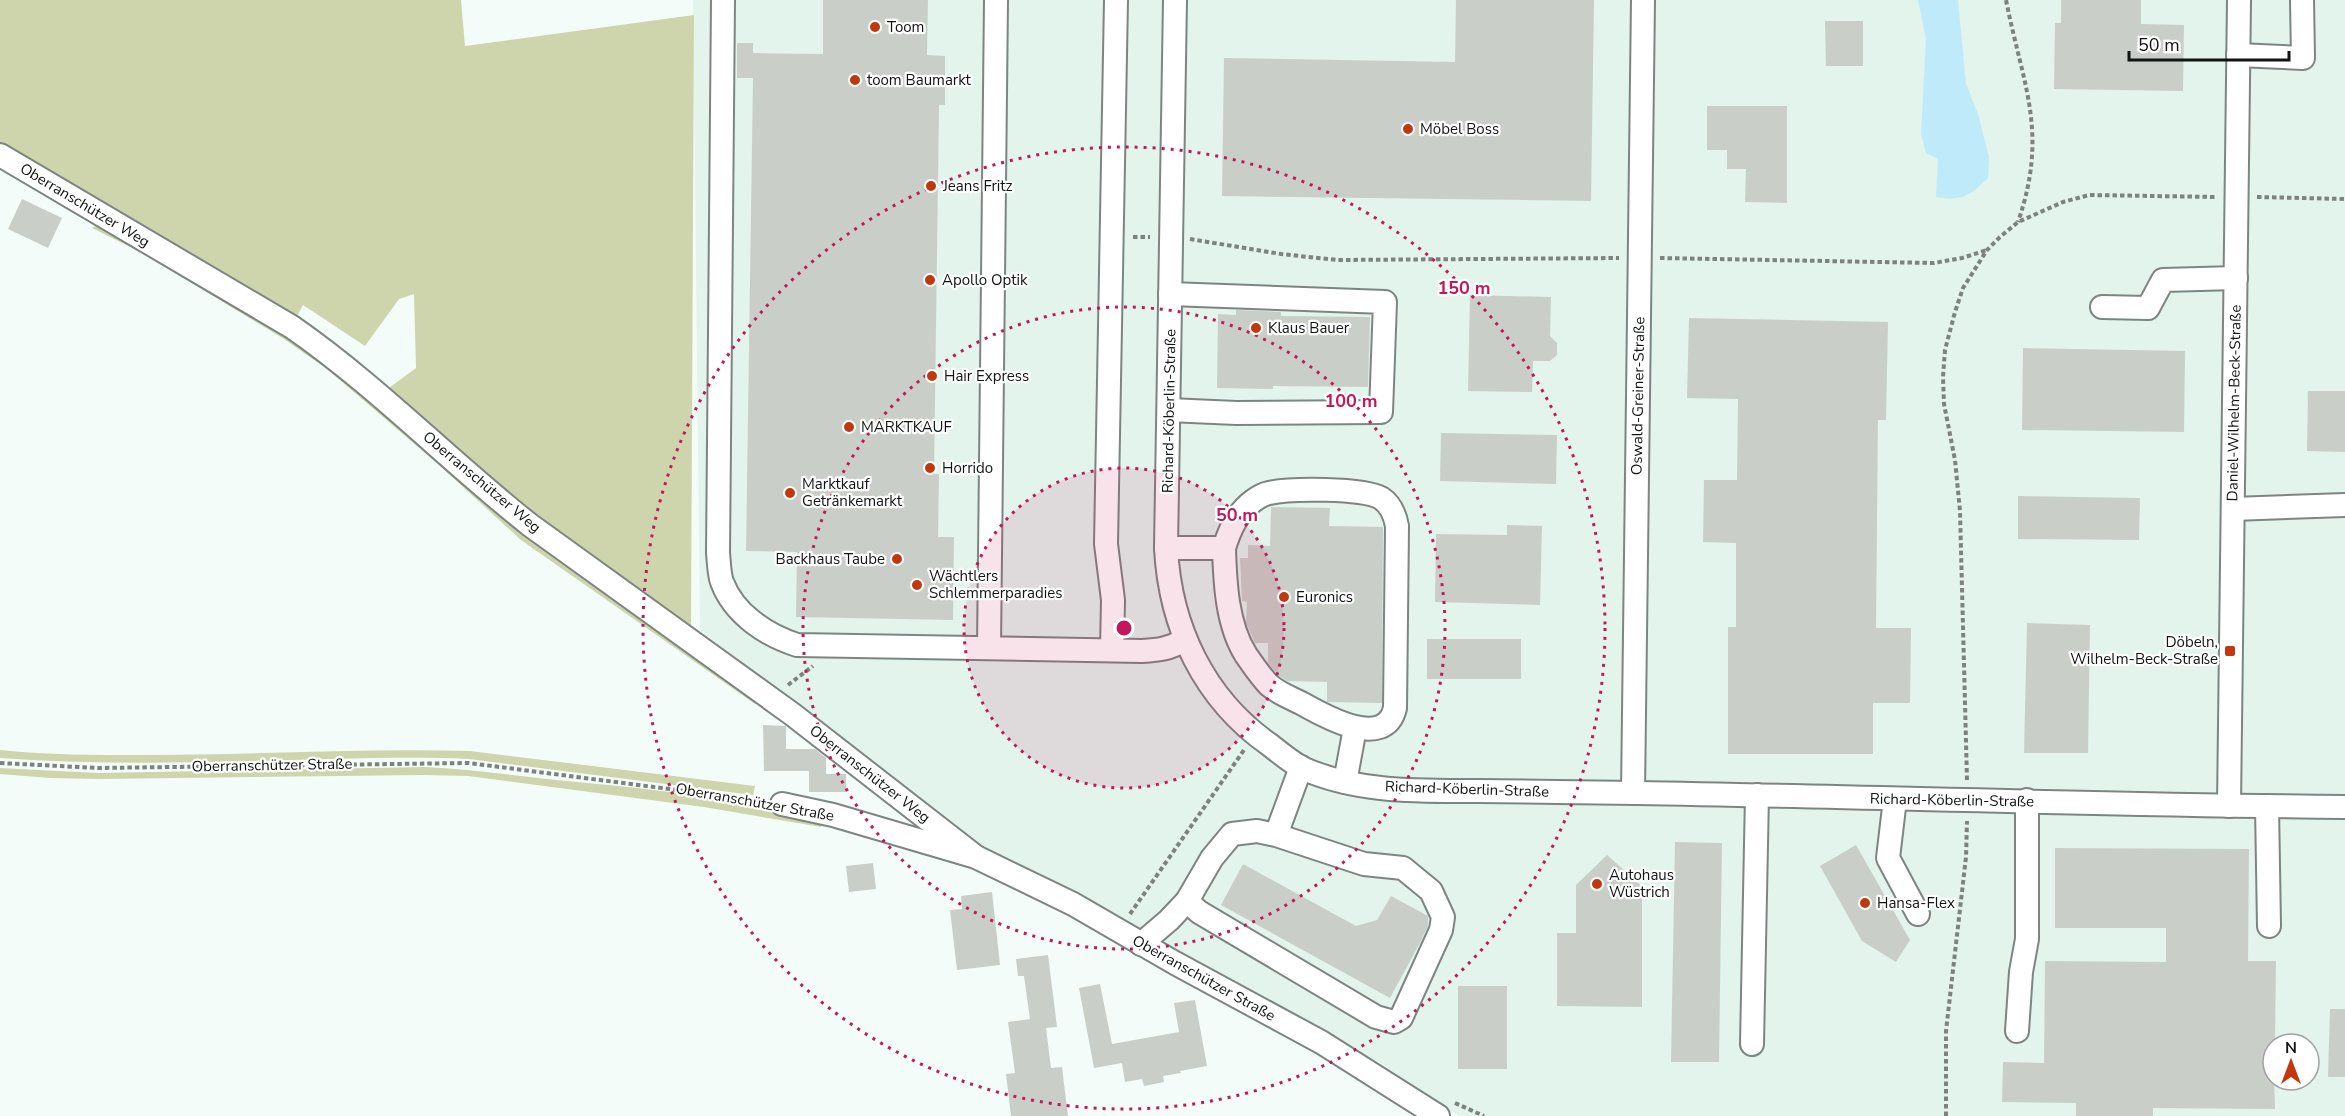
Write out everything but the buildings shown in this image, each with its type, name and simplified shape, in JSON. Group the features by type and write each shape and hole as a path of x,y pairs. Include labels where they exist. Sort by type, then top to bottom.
{"street":[{"path":"723,0 718,553 722,582 738,608 761,630 797,645 1162,650 1184,640"},
{"path":"990,648 996,0"},
{"path":"1112,650 1113,600 1106,544 1116,0"},
{"name":"Richard-Köberlin-Straße","path":"1175,0 1166,548 1168,576 1184,640 1198,668 1215,693 1233,716 1255,735 1301,767 1345,782 1401,791 1757,795 2345,807"},
{"name":"Oswald-Greiner-Straße","path":"1633,793 1643,0"},
{"name":"Daniel-Wilhelm-Beck-Straße","path":"2229,806 2239,0"},
{"path":"2238,55 2303,58 2302,0"},
{"name":"Oberranschützer Weg","path":"0,155 292,327 336,358 382,396 488,492 530,525 770,698 976,857"},
{"path":"2102,307 2148,308 2163,280 2236,278"},
{"path":"1169,410 1236,413 1381,412 1385,302 1170,294"},
{"path":"1356,491 1381,499 1389,506 1395,516 1397,526 1395,708 1393,718 1386,726 1376,729 1355,728 1322,715 1268,684 1245,654 1228,603 1224,548 1235,520 1244,509 1267,493 1356,491"},
{"path":"2233,509 2345,506"},
{"path":"1166,548 1224,548"},
{"path":"1345,782 1355,728"},
{"path":"1276,835 1301,767"},
{"path":"1752,1044 1757,795"},
{"path":"1895,799 1888,858 1918,914"},
{"path":"2017,1031 2021,972 2027,939 2027,800"},
{"name":"Oberranschützer Straße","path":"782,804 832,815 976,857 1072,904 1321,1042 1438,1116"},
{"path":"2267,807 2269,926"},
{"path":"1141,944 1187,901 1212,858 1232,834 1257,831 1364,864 1403,868 1431,891 1443,917 1441,930 1401,1018 1394,1022 1376,1017 1207,917 1187,901"}],"path":[{"path":"2006,0 2027,85 2032,118 2031,172 2018,222"},
{"path":"1946,1116 1946,1031 1966,857 1967,799 1966,668 1960,511 1955,460 1944,404 1942,377 1945,350 1963,288 1987,250 2018,222 2040,211 2089,195 2345,199"},
{"path":"1112,237 1171,237 1337,260 1639,258 1934,263 1962,258 1987,250"},
{"path":"770,698 807,672 833,646"},
{"path":"1119,931 1255,735"},
{"name":"Oberranschützer Straße","path":"0,763 99,768 469,763 706,792 782,804"}],"shaded area":[{"path":"693,0 2345,0 2345,1116 1458,1116 1382,1064 989,853 700,630"}],"green space":[{"path":"0,0 461,0 465,46 694,15 691,631 533,521 386,390 416,368 414,294 399,299 365,346 303,305 294,322 0,148"},
{"path":"98,225 288,333 760,697 755,704 521,540 439,465 327,369 284,339 142,253 92,228"},
{"path":"0,750 55,754 128,755 389,750 470,751 755,786 753,795 469,759 124,763 0,758"},
{"path":"424,767 690,794 822,818 821,827 704,807 468,776 99,779 0,774 0,768 98,773"}],"water":[{"path":"1918,0 1958,0 1966,84 1978,114 1989,157 1988,178 1975,190 1959,198 1936,197 1938,159 1926,153 1921,134 1926,39"}],"place":[{"name":"Toom","path":"875,27"},
{"name":"toom Baumarkt","path":"855,80"},
{"name":"Möbel Boss","path":"1408,129"},
{"name":"Jeans Fritz","path":"931,186"},
{"name":"Apollo Optik","path":"930,280"},
{"name":"Klaus Bauer","path":"1256,328"},
{"name":"Hair Express","path":"932,376"},
{"name":"MARKTKAUF","path":"849,427"},
{"name":"Horrido","path":"930,468"},
{"name":"Marktkauf Getränkemarkt","path":"790,493"},
{"name":"Backhaus Taube","path":"897,559"},
{"name":"Wächtlers Schlemmerparadies","path":"917,585"},
{"name":"Euronics","path":"1284,597"},
{"name":"Döbeln, Wilhelm-Beck-Straße","path":"2230,651"},
{"name":"Autohaus Wüstrich","path":"1597,884"},
{"name":"Hansa-Flex","path":"1865,903"}]}
